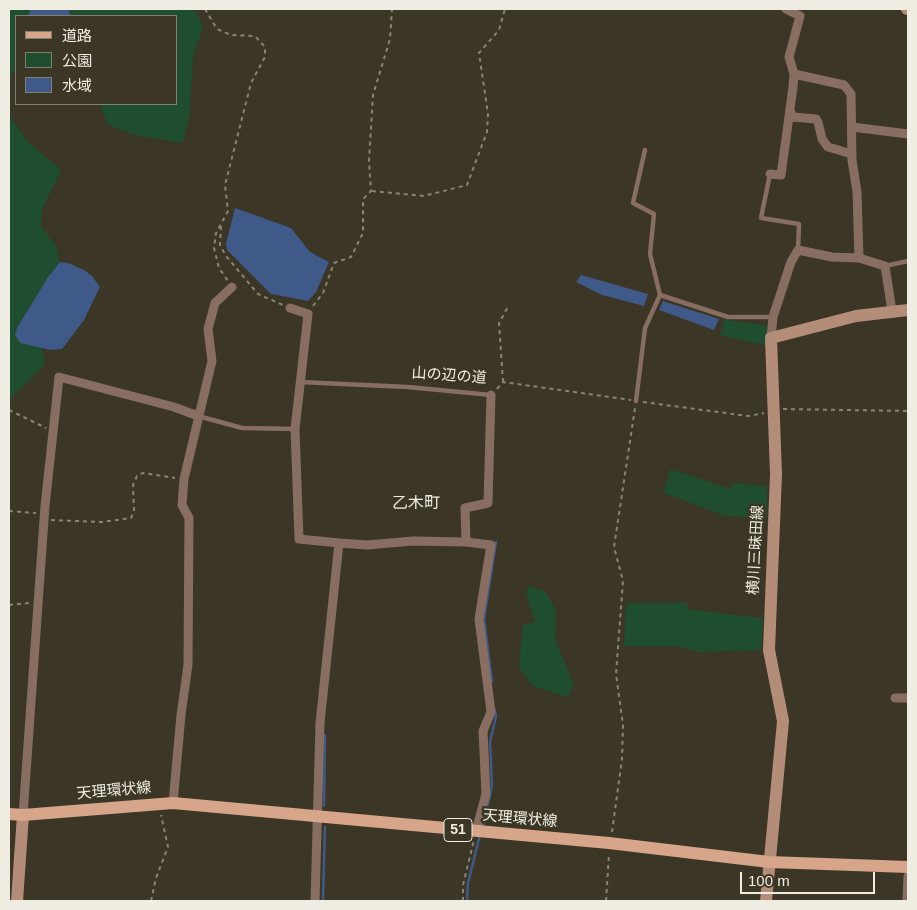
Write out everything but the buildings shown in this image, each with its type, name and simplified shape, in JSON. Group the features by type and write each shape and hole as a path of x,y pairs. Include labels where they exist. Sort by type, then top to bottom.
{"main road":[{"path":"772,338 856,316 908,310"},
{"name":"横川三昧田線","path":"766,901 783,721 769,650 776,474 772,410 772,338"},
{"name":"天理環状線","path":"9,814 23,815 173,803 609,843 769,862 908,868"},
{"path":"17,901 23,815"}],"street":[{"path":"770,174 781,175 794,74 788,57 800,16 786,9"},
{"path":"794,74 844,85 851,94 852,154 857,192 859,258"},
{"path":"790,111 793,117 816,119 822,139 828,147 852,154"},
{"path":"852,127 908,134"},
{"path":"772,338 773,317 791,262 798,250 832,257 859,258 885,266 892,311"},
{"path":"173,803 181,715 188,665 189,518 182,505 184,479 212,361 208,329 215,304 232,287"},
{"path":"290,308 308,314 295,429 299,539 367,545 413,541 466,542 491,545 479,619 491,712 483,732 486,794 476,831"},
{"path":"23,815 44,517 59,377 174,407 198,416"},
{"path":"466,542 465,508 488,503 491,395"},
{"path":"315,901 320,723 339,543"},
{"path":"895,698 908,698"},
{"path":"907,901 908,876"}],"lane":[{"path":"636,401 645,328 660,295 650,254 654,214 633,203 645,150"},
{"path":"770,174 761,218 799,224 798,250"},
{"path":"885,266 908,261"},
{"path":"660,295 728,317 773,317"},
{"name":"山の辺の道","path":"300,382 358,386 408,386 491,395"},
{"path":"198,416 242,428 295,429"}],"path":[{"path":"205,9 217,29 232,35 255,36 265,47 265,57 251,83 225,185 228,211 216,233 214,248 219,268 232,287"},
{"path":"308,314 323,293 334,263 351,258 363,234 364,200 371,191 369,161 373,95 390,39 392,9"},
{"path":"371,191 424,196 467,184 487,132 488,114 479,53 499,30 505,9"},
{"path":"221,225 220,245 226,256 258,294 290,308"},
{"path":"503,382 499,323 509,305"},
{"name":"山の辺の道","path":"491,395 503,382 748,416 772,410 908,411"},
{"path":"606,901 609,843 615,818 622,734 616,674 623,581 614,547 636,401"},
{"path":"9,410 53,431"},
{"path":"9,511 44,517 102,522 131,518 134,511 133,485 137,476 143,473 184,479"},
{"path":"9,605 38,603"},
{"path":"152,901 156,878 168,847 165,824 157,804"},
{"path":"463,901 463,885 476,831"}],"green space":[{"path":"9,9 30,9 28,15 15,15 15,71 9,76"},
{"path":"68,9 194,9 203,26 193,56 189,120 182,143 135,135 108,125 100,105 178,105 178,15 71,15"},
{"path":"9,115 28,142 61,170 42,210 41,226 56,246 60,262 48,277 17,328 20,343 42,348 45,364 9,400"},
{"path":"724,320 771,326 769,346 720,335"},
{"path":"670,469 731,489 733,483 767,486 767,518 725,516 664,493"},
{"path":"528,586 545,591 556,610 555,639 574,685 568,697 533,686 519,668 523,625 535,622 526,594"},
{"path":"626,603 688,603 686,609 763,618 761,650 699,652 678,646 624,646"}],"water":[{"path":"30,9 68,9 71,15 28,15"},
{"path":"235,208 291,228 310,252 329,262 316,292 308,301 271,294 227,250 226,244"},
{"path":"60,262 68,263 84,270 92,276 100,287 84,320 62,349 50,350 20,343 15,335 17,328 48,277"},
{"path":"581,275 648,294 644,306 602,295 576,282"},
{"path":"663,301 719,319 714,330 659,310"}],"waterway":[{"path":"492,682 484,619 496,542"},
{"path":"483,827 492,786 490,741 496,717 495,710"},
{"path":"324,806 325,735"},
{"path":"323,901 325,827"},
{"path":"467,901 468,883 480,835"}],"district":[{"name":"乙木町","path":"416,504"}]}
